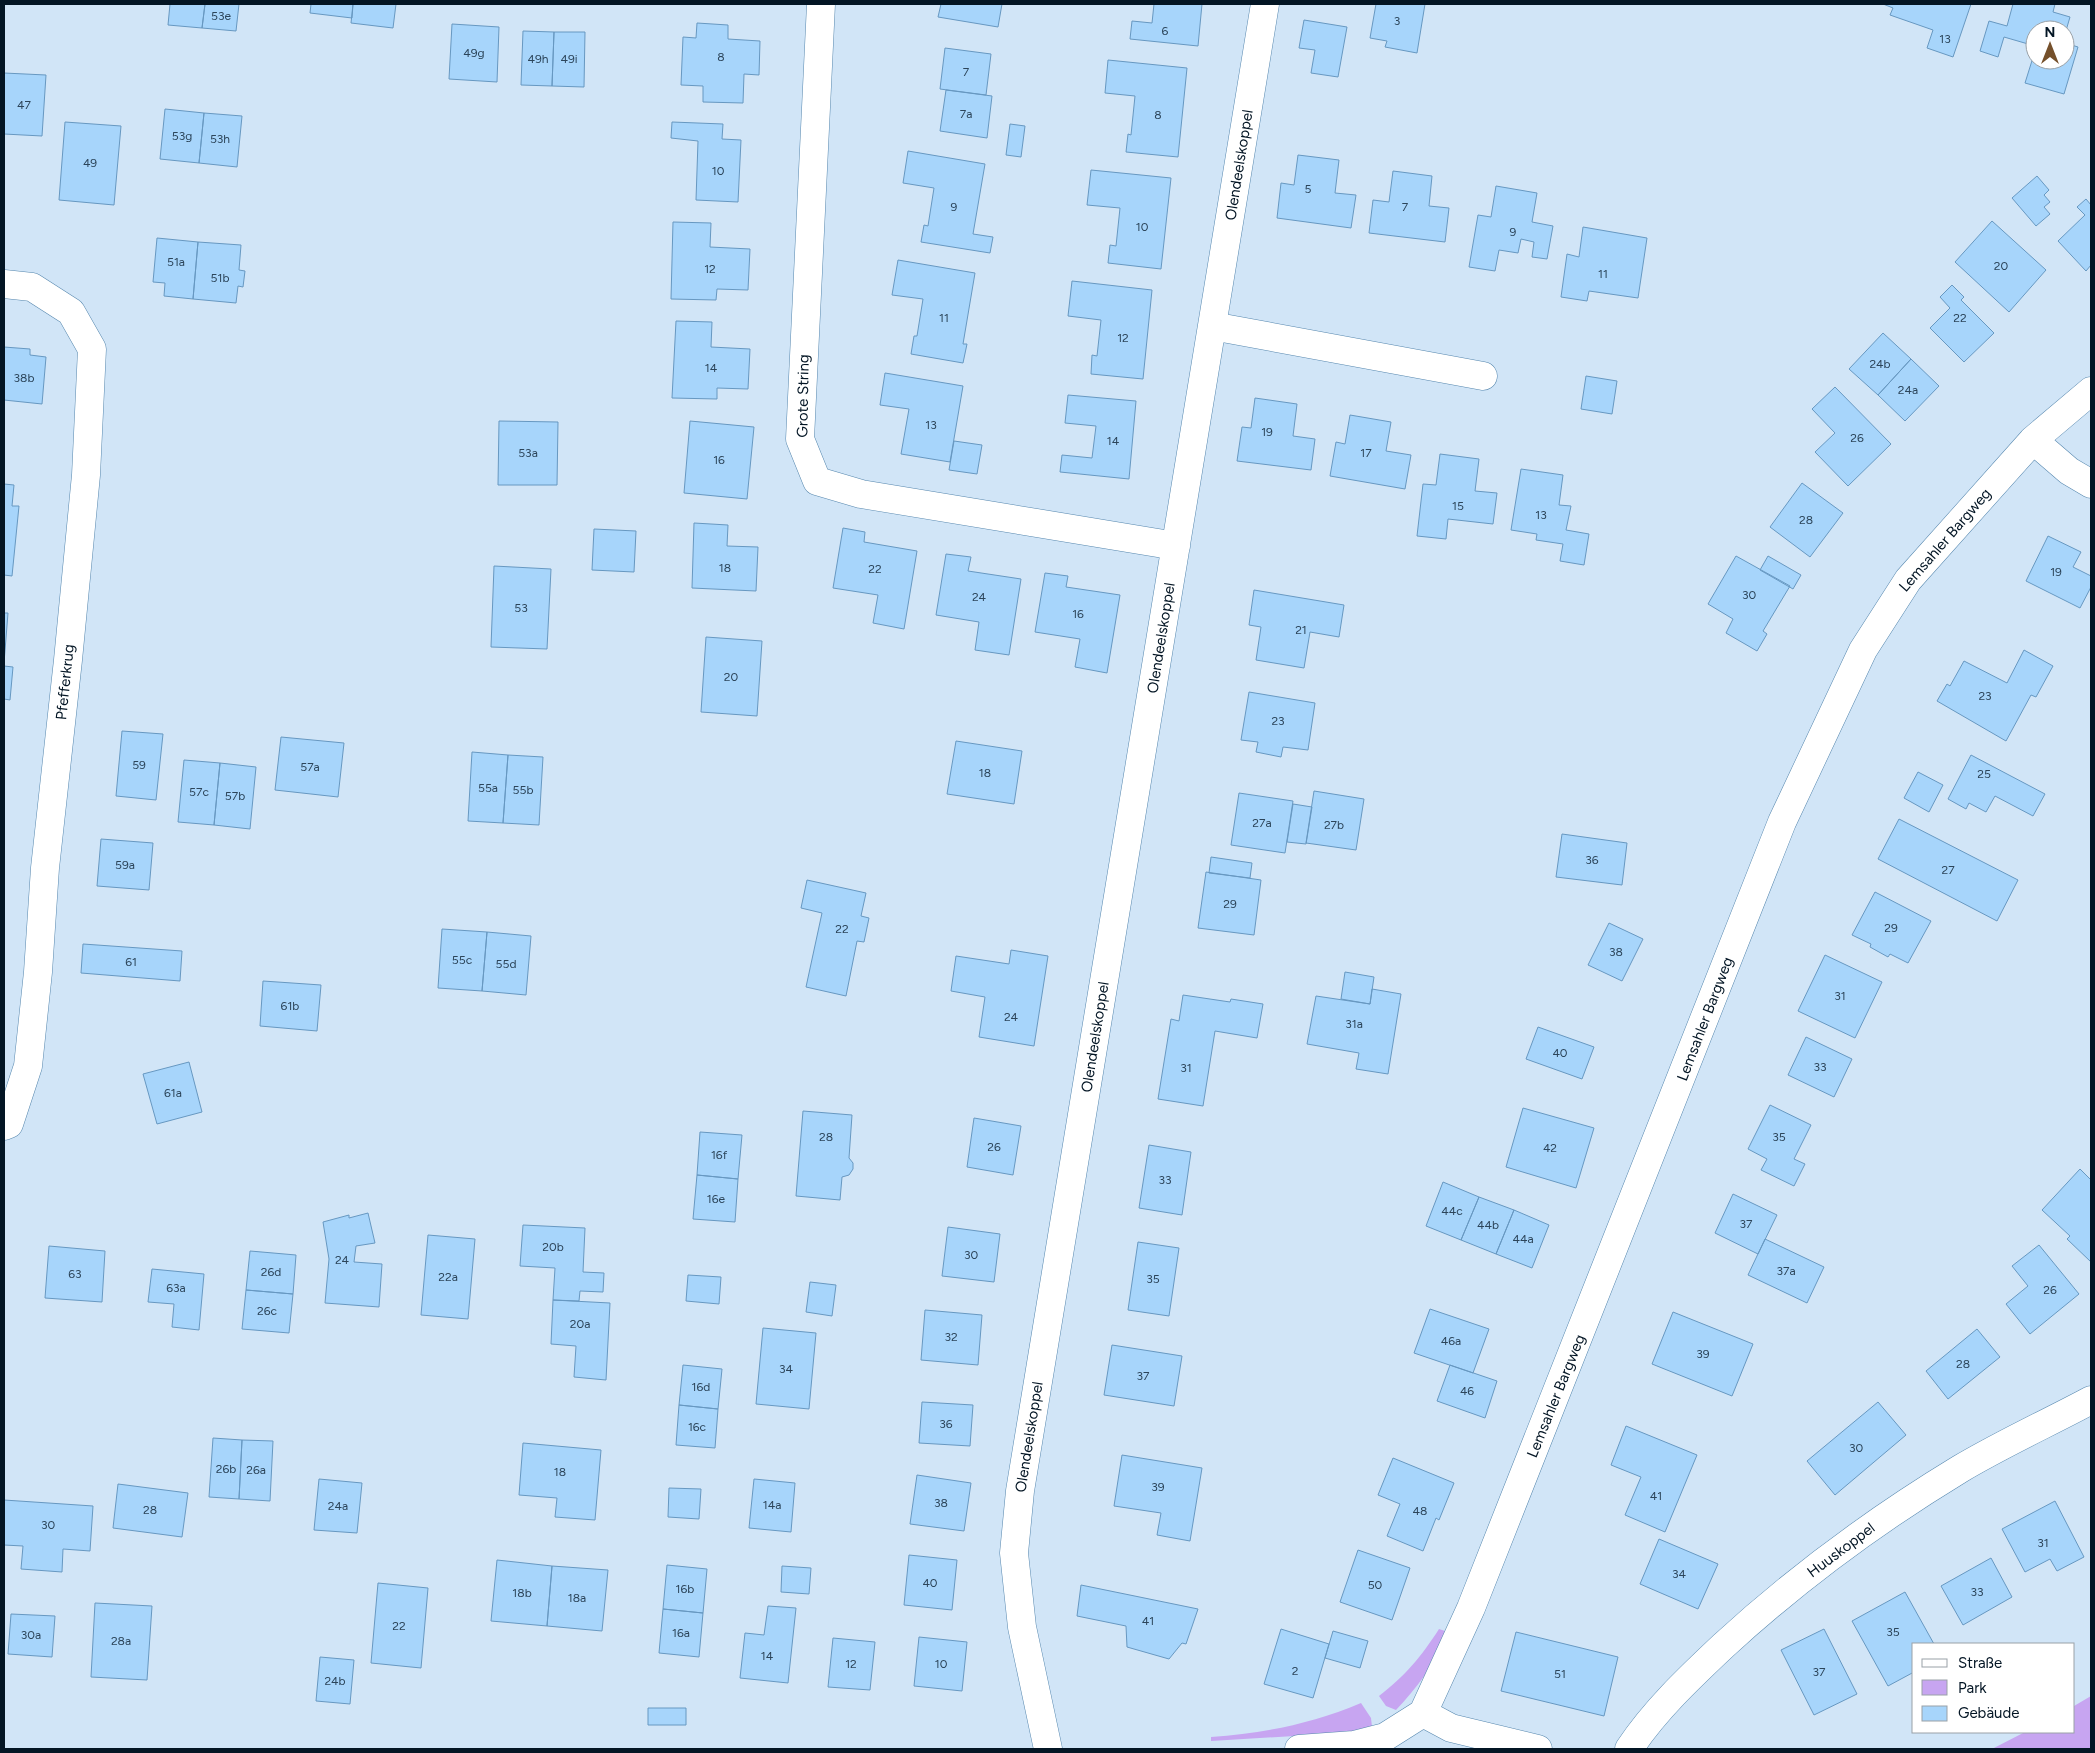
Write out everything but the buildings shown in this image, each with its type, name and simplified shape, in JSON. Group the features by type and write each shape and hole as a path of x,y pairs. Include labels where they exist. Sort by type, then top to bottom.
{"street":[{"name":"Grote String","path":"821,4 800,439 817,481 861,494 1176,546"},
{"name":"Olendeelskoppel","path":"1048,1749 1022,1628 1014,1553 1020,1490 1265,4"},
{"name":"Pfefferkrug","path":"4,284 32,287 71,312 92,348 86,475 45,868 38,972 28,1066 9,1124 4,1126"},
{"path":"1212,326 1483,376"},
{"name":"Lemsahler Bargweg","path":"1423,1713 1471,1608 1782,822 1863,650 1908,580 2033,440 2091,391"},
{"path":"2033,440 2069,471 2091,484"},
{"name":"Huuskoppel","path":"1629,1749 1639,1733 1680,1686 1743,1628 1811,1571 1877,1522 1962,1468 2091,1400"},
{"path":"1299,1749 1354,1745 1385,1737 1423,1713 1451,1728 1538,1749"}],"green space":[{"path":"1439,1629 1445,1631 1448,1639 1430,1667 1396,1710 1386,1706 1379,1696 1412,1666"},
{"path":"2091,1696 2091,1749 1992,1749 2023,1733 2075,1733 2075,1705"},
{"path":"1361,1703 1371,1718 1372,1727 1343,1733 1211,1741 1211,1737 1269,1730 1306,1722"}]}
